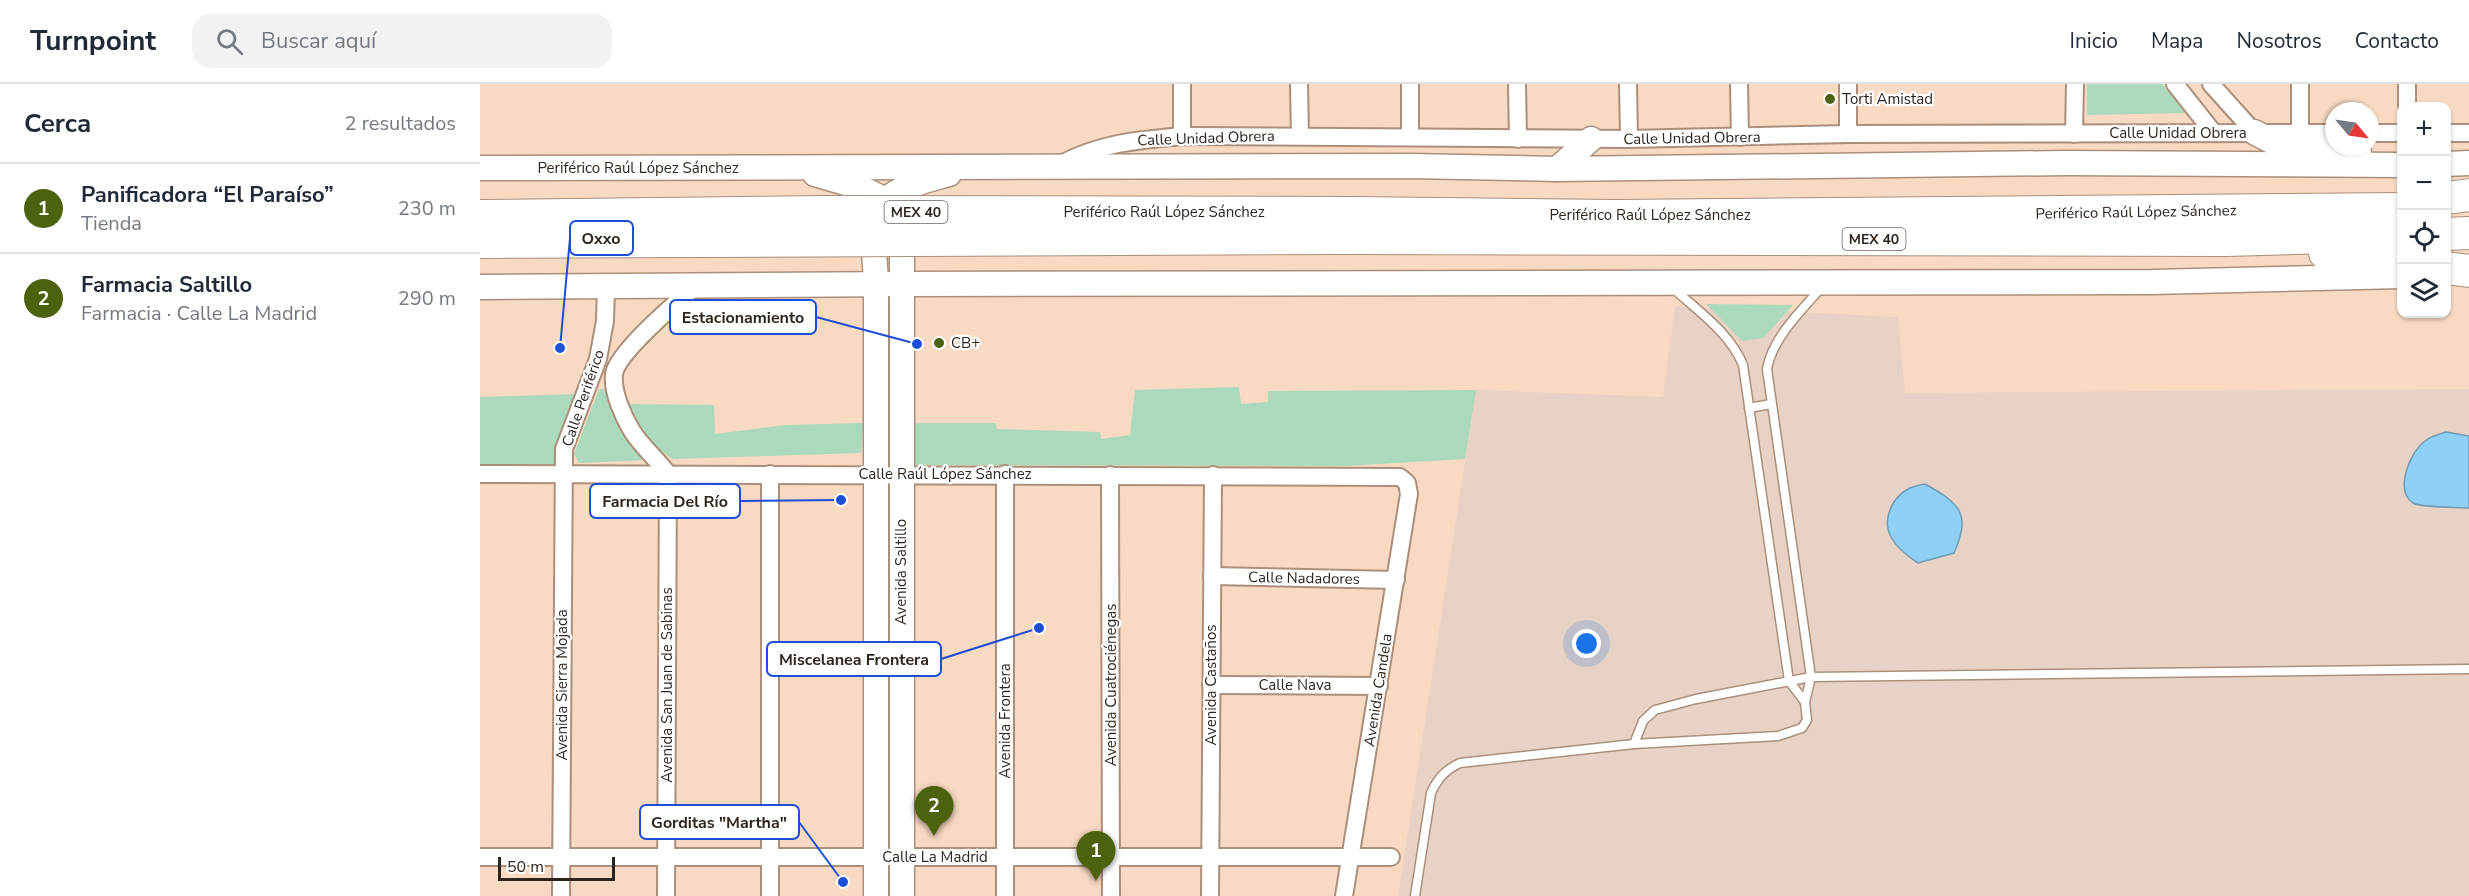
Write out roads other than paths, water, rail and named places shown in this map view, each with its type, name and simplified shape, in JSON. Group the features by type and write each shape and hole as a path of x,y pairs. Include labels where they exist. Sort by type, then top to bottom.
{"highway":[{"path":"2451,197 2469,195"},
{"path":"2354,210 2397,205"},
{"path":"2451,208 2469,207"},
{"name":"Periférico Raúl López Sánchez","path":"480,242 1349,225 1615,216 2397,209"},
{"name":"Periférico Raúl López Sánchez","path":"480,216 824,212 1349,225 2226,240 2397,235"},
{"path":"2451,234 2469,233"},
{"path":"2226,240 2397,262"},
{"path":"2451,269 2469,273"}],"main road":[{"path":"2254,132 2277,144 2348,149 2397,165"},
{"path":"1557,169 1591,139"},
{"name":"Periférico Raúl López Sánchez","path":"480,168 1410,166 1557,169 2065,163 2397,165"},
{"path":"2451,164 2469,163"},
{"name":"Periférico Raúl López Sánchez","path":"795,167 860,188 893,205 902,216 903,284"},
{"name":"Periférico Raúl López Sánchez","path":"885,201 901,189 971,167"},
{"path":"876,284 874,218 885,201"},
{"path":"2451,275 2469,273"},
{"path":"480,287 876,284 2152,282 2397,276"},
{"name":"Avenida Saltillo","path":"876,284 876,896"},
{"name":"Avenida Saltillo","path":"902,896 903,284"}],"street":[{"path":"1182,84 1182,136"},
{"path":"1299,84 1300,136"},
{"path":"1410,84 1410,137"},
{"path":"1517,84 1518,138"},
{"path":"1628,84 1629,139"},
{"path":"1739,84 1740,137"},
{"path":"1848,84 1848,134"},
{"path":"2074,134 2075,84"},
{"path":"2175,84 2213,132"},
{"path":"2211,84 2254,132"},
{"path":"2300,84 2300,132"},
{"path":"2407,84 2407,102"},
{"name":"Calle Unidad Obrera","path":"1055,167 1101,147 1130,141 1182,136 1629,139 1848,134 2325,133"},
{"path":"2379,133 2397,133"},
{"path":"2451,133 2469,133"},
{"name":"Calle Periférico","path":"562,474 564,449 598,359 605,321 606,286"},
{"path":"668,474 631,428 617,395 614,373 637,341 696,286"},
{"name":"Calle Raúl López Sánchez","path":"480,474 1396,475 1407,483"},
{"name":"Avenida Sierra Mojada","path":"561,896 562,474"},
{"name":"Avenida San Juan de Sabinas","path":"666,896 668,474"},
{"path":"770,474 770,896"},
{"name":"Avenida Frontera","path":"1005,474 1005,896"},
{"name":"Avenida Cuatrociénegas","path":"1110,475 1111,896"},
{"name":"Avenida Castaños","path":"1210,896 1213,475"},
{"name":"Avenida Candela","path":"1344,896 1396,580 1408,494 1407,483"},
{"name":"Calle Nadadores","path":"1212,576 1396,580"},
{"name":"Calle Nava","path":"1211,685 1379,686"},
{"name":"Calle La Madrid","path":"480,858 1390,857"}],"lane":[{"path":"1667,282 1732,344 1743,365 1789,681 1805,702"},
{"path":"1415,896 1431,794 1436,781 1450,767 1460,763 1634,744 1778,736 1802,728 1807,720 1805,702 1811,677 1766,376 1768,359 1787,328 1826,282"},
{"path":"1749,408 1771,405"},
{"path":"1634,744 1643,721 1655,710 1696,699 1811,677 2469,669"}],"water":[{"path":"2446,432 2469,436 2469,508 2417,505 2407,497 2404,481 2414,454 2427,439"},
{"path":"1925,484 1954,504 1962,519 1962,529 1954,553 1918,563 1896,544 1891,537 1887,521 1889,512 1900,494 1912,487"}],"place":[{"name":"Torti Amistad","path":"1830,99"},
{"name":"CB+","path":"939,343"},
{"name":"Estacionamiento","path":"917,344"},
{"name":"Oxxo","path":"560,348"},
{"name":"Farmacia Del Río","path":"841,500"},
{"name":"Miscelanea Frontera","path":"1039,628"},
{"name":"Farmacia Saltillo","path":"934,836"},
{"name":"Panificadora “El Paraíso”","path":"1096,881"},
{"name":"Gorditas \"Martha\"","path":"843,882"}]}
